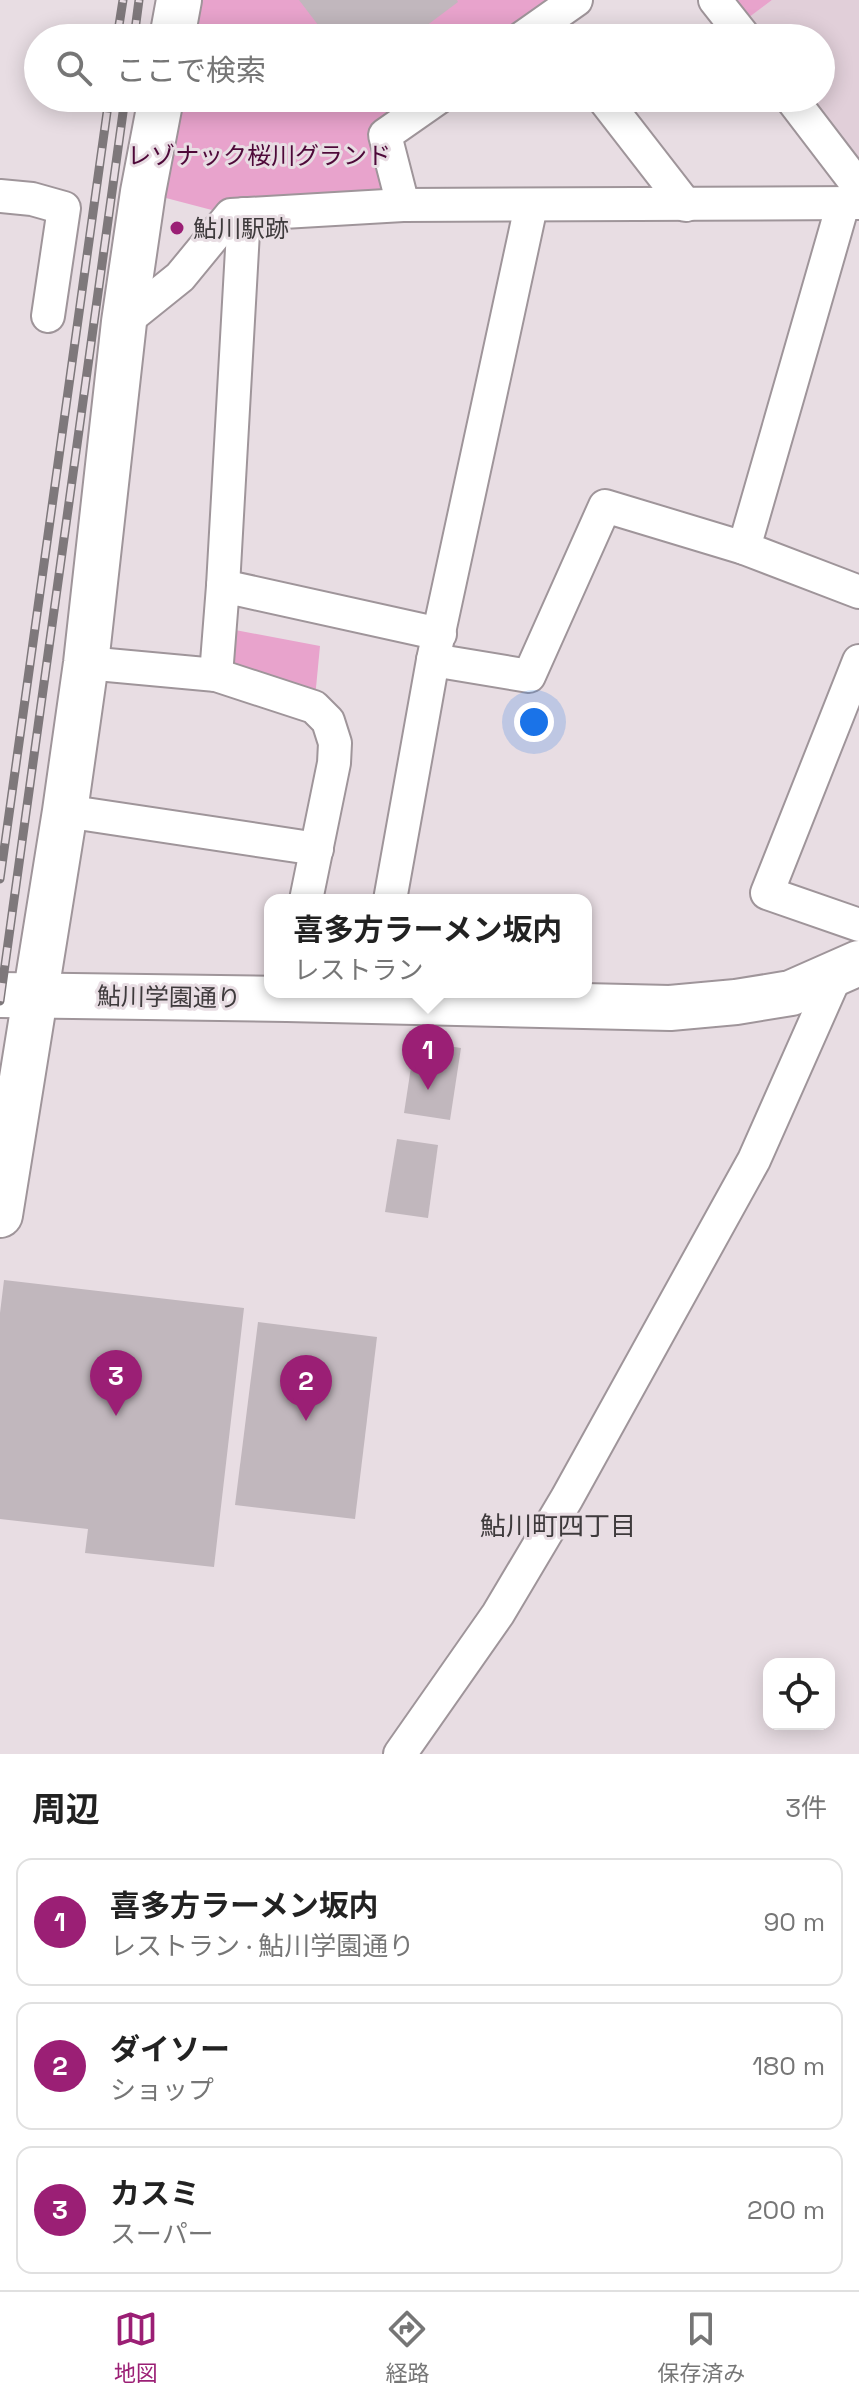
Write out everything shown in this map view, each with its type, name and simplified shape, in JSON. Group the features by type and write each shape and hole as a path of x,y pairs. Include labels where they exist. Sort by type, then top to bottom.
{"street":[{"path":"175,24 179,0"},
{"path":"551,24 576,0"},
{"path":"715,0 734,24"},
{"path":"0,1215 17,995 65,811 86,663 124,322 158,112"},
{"path":"403,205 385,135 418,112"},
{"path":"614,112 686,205"},
{"path":"744,548 854,198 800,112"},
{"path":"0,196 32,199 64,208 48,316"},
{"path":"124,322 180,277 231,215 403,205 686,205 854,198"},
{"path":"391,894 437,647 531,206"},
{"path":"216,675 244,214"},
{"path":"223,586 529,676 605,506 744,548 859,592"},
{"path":"859,661 767,893 859,925"},
{"path":"86,663 216,675 314,707 328,721 335,743 334,763 307,894"},
{"path":"65,811 317,849"},
{"path":"400,1754 498,1614 567,1498 754,1160 851,964"},
{"name":"鮎川学園通り","path":"422,998 670,1008 791,993 851,964"},
{"name":"鮎川学園通り","path":"17,995 264,995"}],"shaded area":[{"path":"772,0 859,0 859,193 799,112 835,112 835,24 740,24"}],"green space":[{"path":"179,0 576,0 542,24 175,24"},
{"path":"715,0 772,0 740,24 734,24"},
{"name":"レゾナック桜川グランド","path":"158,112 418,112 386,135 403,205 231,215 143,192"},
{"path":"230,629 320,646 315,698 225,662"}],"building":[{"path":"299,0 458,2 429,24 317,24"},
{"path":"415,1041 461,1048 450,1120 404,1113"},
{"path":"397,1139 438,1145 428,1218 385,1212"},
{"path":"4,1280 244,1308 214,1567 85,1553 88,1529 0,1519 0,1313"},
{"path":"258,1322 377,1337 355,1519 235,1505"}],"railway":[{"path":"119,24 123,0"},
{"path":"136,24 139,0"},
{"path":"0,879 107,112"},
{"path":"0,1001 123,112"}],"place":[{"name":"鮎川駅跡","path":"177,228"},
{"name":"喜多方ラーメン坂内","path":"428,1090"},
{"name":"カスミ","path":"116,1416"},
{"name":"ダイソー","path":"306,1421"}],"district":[{"name":"鮎川町四丁目","path":"558,1526"}]}
